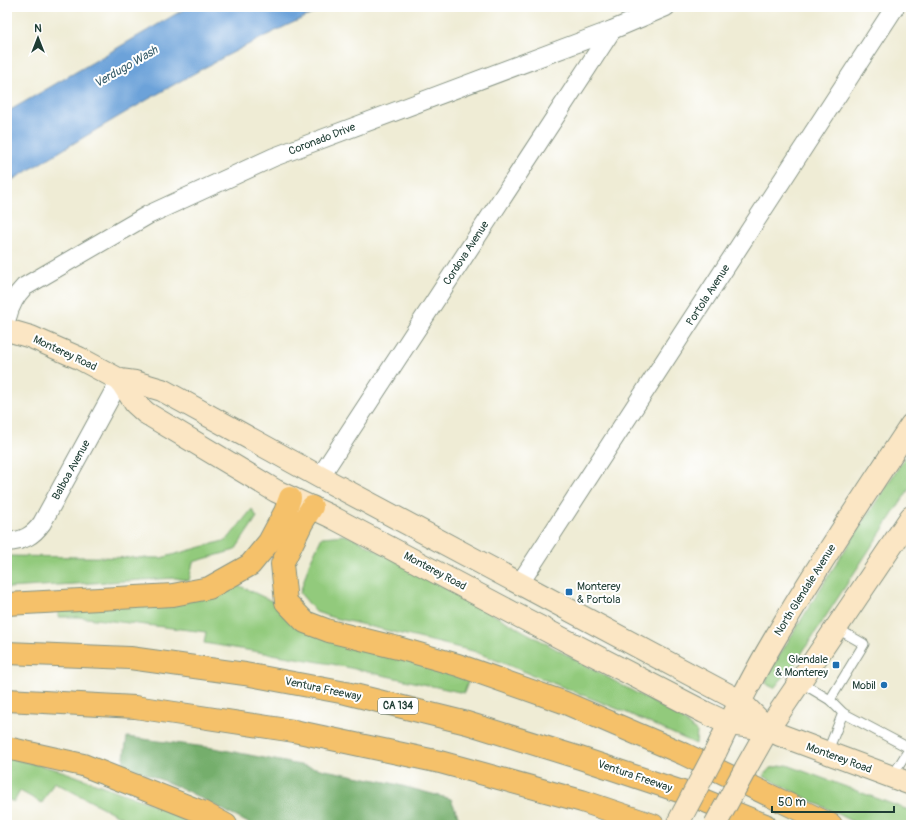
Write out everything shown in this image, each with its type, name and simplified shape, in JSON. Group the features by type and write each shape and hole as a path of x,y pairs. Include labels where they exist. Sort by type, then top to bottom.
{"highway":[{"path":"7,604 173,595 209,588 250,565 269,542 285,512 290,498"},
{"path":"312,507 282,564 286,602 305,622 329,631 458,665 563,702 684,754 831,825"},
{"name":"Ventura Freeway","path":"10,654 130,658 245,674 346,693 466,723 580,758 688,794 765,825"},
{"path":"7,700 135,707 294,731 440,762 582,800 653,825"},
{"path":"7,748 83,765 202,812 226,825"}],"main road":[{"name":"Monterey Road","path":"7,330 31,337 79,358 120,380 135,382 162,390 320,477 740,701 768,729 792,741 901,781"},
{"name":"Monterey Road","path":"120,380 127,392 146,413 276,491 312,507 513,613 729,724 768,729"},
{"name":"North Glendale Avenue","path":"677,825 773,640 911,425"},
{"path":"290,498 320,477"},
{"path":"312,507 320,477"},
{"path":"715,825 768,729 911,516"}],"street":[{"name":"Coronado Drive","path":"7,318 15,298 24,287 148,215 274,157 612,30 666,7"},
{"name":"Portola Avenue","path":"520,583 895,7"},
{"name":"Cordova Avenue","path":"320,477 612,30"},
{"name":"Balboa Avenue","path":"7,542 16,542 36,532 120,380"}],"lane":[{"path":"830,700 864,644 836,628"},
{"path":"800,682 830,700 843,713 910,747 901,781"},
{"path":"827,753 843,713"}],"green space":[{"path":"911,448 911,486 796,662 774,688 766,684 768,674 827,578"},
{"path":"252,509 257,517 235,550 193,562 189,581 176,578 7,588 7,556 161,558 227,540"},
{"path":"345,535 356,539 678,716 697,732 696,744 625,712 473,651 331,617 316,612 300,593 309,564 322,537"},
{"path":"236,584 278,604 470,677 464,693 332,664 204,643 206,632 78,617 58,617 59,607"},
{"path":"127,737 214,748 391,783 451,799 459,818 446,825 252,825 183,789 123,764"},
{"path":"7,757 62,771 155,805 193,825 136,825 54,782 42,803 20,791 14,802 7,799"},
{"path":"787,765 911,811 911,825 859,825 763,776 770,768"}],"water":[{"name":"Verdugo Wash","path":"188,7 328,7 245,46 205,67 7,183 7,112"}],"place":[{"name":"Monterey & Portola","path":"569,592"},
{"name":"Glendale & Monterey","path":"836,665"},
{"name":"Mobil","path":"884,685"}]}
